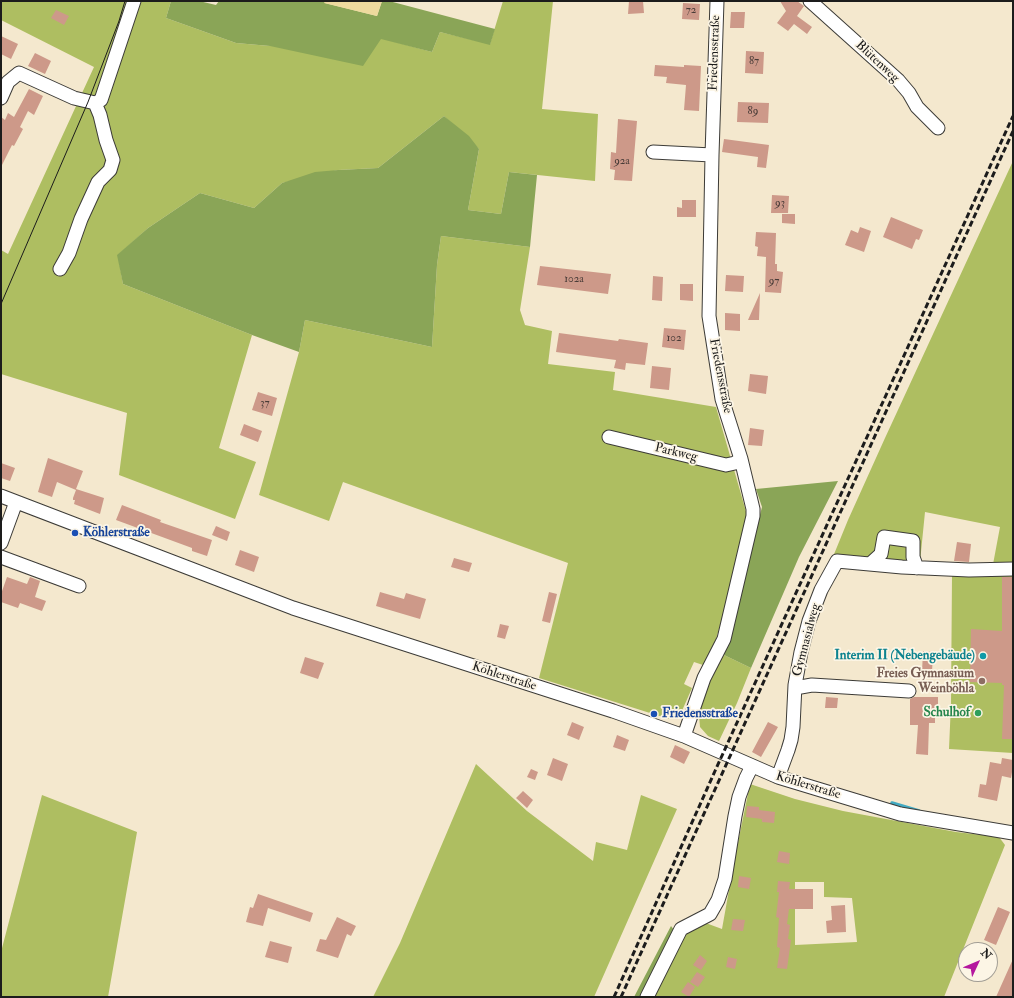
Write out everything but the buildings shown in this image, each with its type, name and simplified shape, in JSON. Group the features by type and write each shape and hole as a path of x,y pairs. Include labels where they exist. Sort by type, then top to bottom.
{"street":[{"path":"1,98 8,82 19,73 74,98 95,103 101,100 134,1"},
{"name":"Friedensstraße","path":"684,736 704,678 724,639 753,516 753,509 741,459 722,399 709,316 717,1"},
{"name":"Blütenweg","path":"810,1 898,80 909,93 917,107 938,128"},
{"path":"60,269 69,253 80,219 98,182 110,170 114,160 106,140 100,115 95,103"},
{"path":"653,152 712,156"},
{"name":"Parkweg","path":"610,437 726,465 735,463 741,459"},
{"name":"Köhlerstraße","path":"1,496 293,608 613,711 684,736 778,777 900,814 1013,833"},
{"path":"1,543 16,502"},
{"path":"870,564 881,554 884,537 913,541 913,557 917,568"},
{"path":"1,557 79,586"},
{"name":"Gymnasialweg","path":"778,777 791,740 795,688 801,652 809,621 821,590 836,561 917,568 969,570 1013,569"},
{"path":"795,688 812,685 909,691"},
{"path":"647,997 681,929 710,914 718,900 725,879 739,797 752,766"}],"green space":[{"path":"1,1 171,1 166,18 236,43 270,46 381,38 432,52 440,32 490,44 503,1 553,1 542,109 598,114 595,181 509,172 501,214 468,210 479,149 444,116 378,168 338,170 282,183 254,208 200,193 148,228 118,255 123,284 252,335 219,448 256,462 235,519 119,475 127,413 1,374 1,250 8,254 94,67 1,20"},
{"path":"171,1 199,1 216,5 219,1 325,1 325,3 377,16 382,1 389,1 495,29 490,45 440,32 432,52 381,39 363,66 270,46 236,43 166,18"},
{"path":"444,116 469,136 479,149 468,210 501,214 509,172 537,175 530,247 441,236 437,265 432,347 305,320 299,352 123,284 117,255 148,228 200,193 254,208 282,183 315,172 378,168"},
{"path":"1013,161 1013,753 949,749 951,703 952,576 991,575 1000,527 925,512 919,572 830,564 885,438"},
{"path":"441,236 530,247 520,310 525,325 552,331 548,364 615,372 613,390 716,407 747,515 726,604 715,643 703,665 694,662 684,684 692,688 681,713 675,718 669,719 539,678 568,563 343,482 329,521 259,495 299,352 305,320 432,347 437,265"},
{"path":"838,481 799,557 751,668 724,655 733,630 737,604 762,507 756,489"},
{"path":"724,655 751,668 737,703 719,741 708,736 700,727 699,715 702,699 714,670"},
{"path":"476,764 527,811 593,861 596,842 627,850 641,795 677,809 594,997 373,997 400,943"},
{"path":"750,784 795,799 843,811 956,832 999,837 1005,845 966,942 958,942 958,962 944,997 652,997 680,938 703,922 722,929","holes":["795,882 824,882 824,897 852,898 857,942 795,945"]},
{"path":"42,795 137,832 108,997 1,997 1,952"},
{"path":"671,926 680,938 652,997 634,997"}],"sand":[{"path":"325,1 382,1 377,16 324,3"}],"waterway":[{"path":"892,803 919,811"}],"tram line":[{"path":"1,304 88,102 119,21 125,1"}],"railway":[{"path":"614,997 715,771 1013,116"},
{"path":"621,997 1013,131"}],"place":[{"name":"Köhlerstraße","path":"75,533"},
{"name":"Interim II (Nebengebäude)","path":"983,656"},
{"name":"Freies Gymnasium Weinböhla","path":"982,681"},
{"name":"Schulhof","path":"978,713"},
{"name":"Friedensstraße","path":"654,714"}]}
